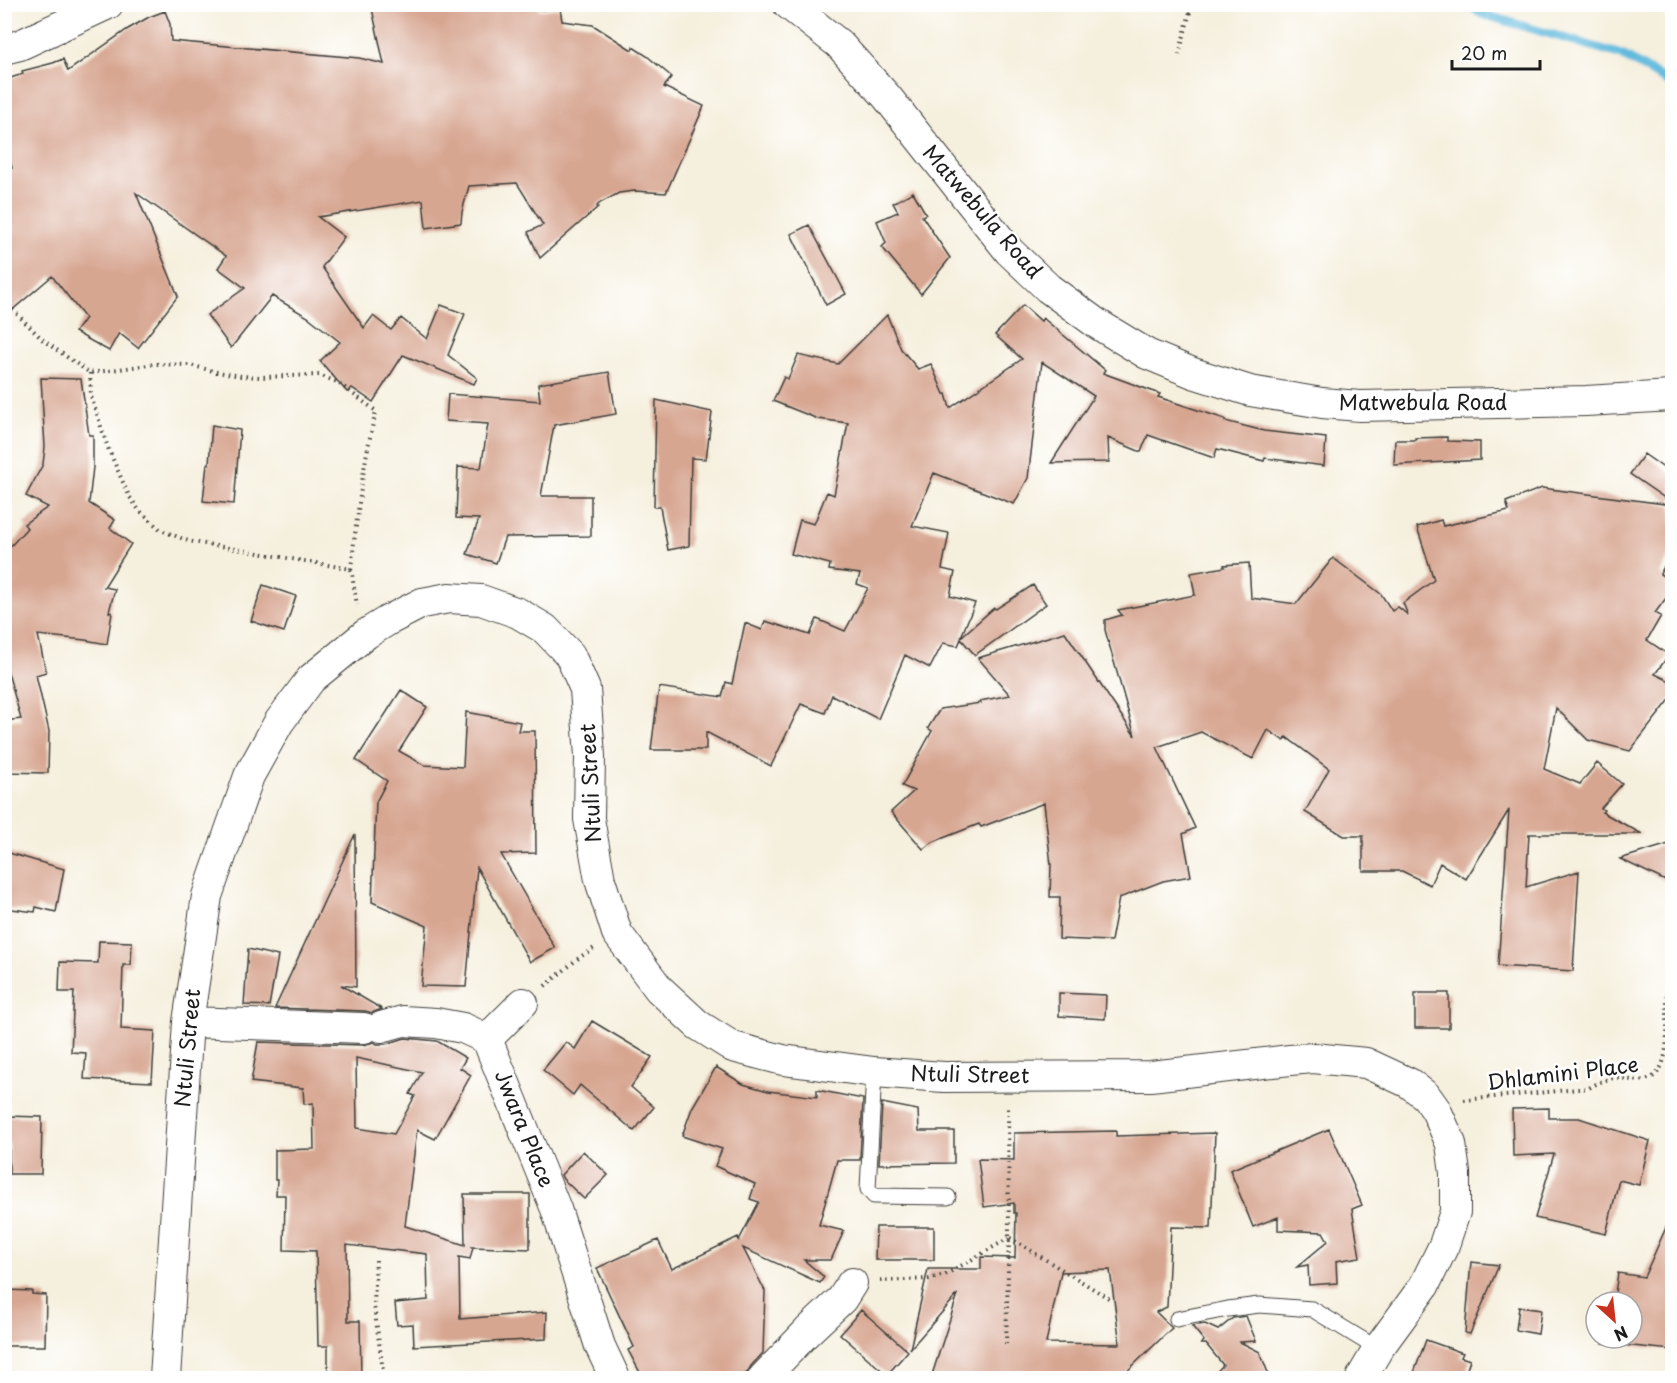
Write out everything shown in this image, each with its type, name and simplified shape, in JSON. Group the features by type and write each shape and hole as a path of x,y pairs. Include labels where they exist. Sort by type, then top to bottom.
{"street":[{"path":"4,49 20,45 108,4"},
{"name":"Matwebula Road","path":"788,4 839,44 879,88 1017,258 1048,288 1096,323 1147,354 1192,373 1250,391 1341,405 1586,401 1672,396"},
{"name":"Ntuli Street","path":"165,1378 188,1022 207,896 249,776 279,722 311,679 366,634 387,621 422,603 449,598 481,600 518,614 545,629 570,655 585,689 590,756 589,819 600,880 617,933 659,989 698,1025 733,1047 783,1060 874,1072 944,1077 1151,1076 1313,1058 1366,1063 1409,1083 1426,1096 1436,1110 1451,1144 1455,1173 1455,1212 1444,1245 1424,1286 1378,1349 1361,1378"},
{"path":"188,1022 372,1028 403,1021 436,1023 463,1028 487,1039 524,1003"},
{"name":"Jwara Place","path":"487,1039 556,1209 600,1346 615,1378"},
{"path":"763,1378 808,1330 842,1299 852,1283"}],"lane":[{"path":"874,1072 868,1190 874,1196 948,1197"},
{"path":"1177,1319 1259,1305 1312,1310 1378,1349"}],"path":[{"path":"1179,55 1192,4"},
{"path":"4,301 44,341 90,373 155,364 189,365 241,376 319,375 337,382 376,411 368,440 351,569 358,611 366,634"},
{"path":"90,373 95,406 108,448 125,489 139,510 160,530 188,542 351,569"},
{"path":"524,1003 580,957 617,933"},
{"name":"Dhlamini Place","path":"1436,1110 1461,1100 1589,1088 1605,1080 1618,1078 1635,1081 1650,1079 1665,1059 1668,983 1672,969"},
{"path":"1006,1344 1010,1237 1008,1107 1011,1076"},
{"path":"852,1283 929,1279 945,1275 1010,1237"},
{"path":"1010,1237 1110,1299"},
{"path":"376,1260 374,1306 384,1378"}],"building":[{"path":"371,4 533,4 541,10 560,8 562,21 593,25 632,50 633,47 672,77 664,87 704,106 666,193 634,191 619,193 600,203 540,258 528,232 543,225 517,183 469,186 461,223 426,228 423,200 318,217 344,237 322,267 364,328 373,316 391,330 401,318 427,339 441,305 465,314 448,355 477,378 474,384 403,355 373,402 352,388 347,392 320,361 340,342 308,317 272,296 231,348 207,315 245,288 218,268 226,256 136,193 178,296 138,348 119,333 109,351 75,332 85,318 52,276 4,317 4,172 12,168 4,131 4,80 23,74 22,71 63,59 68,71 128,29 165,11 170,24 171,41 359,58 384,64"},
{"path":"913,192 926,214 922,216 950,258 921,294 882,247 886,243 877,221 898,212 893,203"},
{"path":"809,225 846,294 826,305 791,234"},
{"path":"1023,305 1041,321 1043,318 1105,370 1103,373 1160,394 1158,397 1225,419 1225,421 1264,431 1326,438 1324,466 1265,458 1264,461 1217,449 1214,458 1148,435 1141,452 1108,438 1109,462 1051,463 1094,396 1042,362 1028,478 1014,504 934,473 912,526 949,533 942,569 955,572 950,596 975,603 961,637 994,608 996,609 1033,585 1046,604 975,655 961,639 958,646 943,643 930,668 905,655 878,719 832,695 825,713 801,704 771,766 706,732 706,750 651,750 659,687 722,697 726,682 732,684 745,623 762,630 765,621 810,635 817,619 845,631 868,588 857,584 860,574 829,570 830,564 791,554 800,520 814,524 827,492 834,495 848,423 818,419 773,401 784,377 788,379 798,355 838,364 887,315 901,349 918,369 931,364 946,394 950,408 1022,359 995,335"},
{"path":"609,372 616,414 554,425 541,496 591,496 591,536 505,537 496,563 467,554 479,519 456,518 458,467 481,468 488,424 446,421 448,394 540,401 538,384"},
{"path":"41,378 81,379 89,435 93,435 93,467 89,503 115,520 110,528 131,544 104,587 115,589 109,612 112,613 107,644 38,635 46,672 36,675 49,731 48,773 4,772 4,721 21,719 4,658 4,587 8,549 27,528 24,524 48,507 26,496 43,464 45,447"},
{"path":"656,400 712,412 706,459 691,458 689,546 668,550 660,507 654,507"},
{"path":"212,425 240,430 234,504 203,501"},
{"path":"1447,437 1447,441 1480,442 1480,460 1394,465 1395,440"},
{"path":"1644,454 1672,474 1672,503 1630,474"},
{"path":"1542,488 1672,505 1672,552 1660,574 1671,581 1667,587 1672,590 1655,613 1661,616 1647,640 1669,655 1655,674 1672,682 1672,697 1630,751 1588,740 1556,708 1544,769 1580,784 1597,763 1622,784 1601,808 1604,810 1602,812 1642,834 1529,834 1526,887 1579,871 1573,971 1498,966 1509,810 1466,879 1440,863 1430,885 1402,871 1363,871 1363,836 1344,836 1305,812 1329,769 1286,737 1284,741 1268,730 1253,759 1201,732 1157,747 1195,828 1183,834 1191,876 1163,881 1119,898 1111,941 1059,939 1060,897 1050,897 1051,865 1044,803 981,827 979,824 933,842 923,849 891,812 914,791 902,786 932,731 928,728 940,709 981,703 980,701 1010,695 978,658 1065,632 1135,736 1105,630 1105,620 1122,615 1118,610 1195,595 1191,573 1225,567 1224,565 1249,563 1251,598 1296,604 1333,558 1381,594 1392,611 1398,607 1408,615 1403,603 1434,580 1417,527 1441,520 1443,526 1509,511 1506,502"},
{"path":"263,585 296,596 284,632 251,621"},
{"path":"401,690 427,707 399,751 424,765 463,767 466,712 520,722 518,731 535,731 536,853 501,854 555,948 530,962 477,868 466,987 421,986 427,926 372,902 376,802 387,781 356,760"},
{"path":"355,834 356,987 341,985 382,1009 372,1013 275,1008"},
{"path":"1672,843 1672,884 1620,859"},
{"path":"9,853 64,869 56,912 36,907 35,912 4,908 4,867"},
{"path":"99,941 132,942 131,965 123,965 121,1029 155,1031 152,1082 84,1079 86,1053 71,1052 74,992 59,992 60,962 98,963"},
{"path":"248,949 278,956 269,1006 244,1005"},
{"path":"1059,993 1106,995 1105,1019 1059,1016"},
{"path":"1415,993 1449,993 1449,1028 1415,1028"},
{"path":"592,1021 652,1057 631,1087 654,1107 634,1131 580,1085 573,1095 543,1070 566,1042 575,1049"},
{"path":"405,1038 437,1041 466,1058 460,1068 471,1075 435,1139 417,1130 405,1226 465,1245 464,1194 530,1194 530,1249 473,1247 470,1259 459,1257 460,1319 547,1312 546,1339 414,1346 413,1324 397,1325 395,1303 428,1300 427,1254 347,1245 348,1321 360,1321 361,1378 328,1378 328,1346 318,1346 316,1251 284,1250 285,1195 276,1195 277,1180 275,1180 275,1150 314,1149 313,1103 304,1104 303,1088 251,1082 258,1042 363,1045 374,1042 386,1044","holes":["356,1058 422,1072 410,1094 415,1096 394,1134 357,1128"]},
{"path":"716,1067 743,1084 768,1091 817,1097 817,1090 863,1099 860,1160 837,1160 819,1225 844,1231 831,1260 804,1260 824,1277 820,1283 743,1248 765,1291 763,1353 747,1373 736,1378 643,1378 628,1350 634,1347 597,1268 658,1240 672,1269 738,1237 739,1240 759,1202 750,1199 755,1184 715,1166 722,1149 682,1136 692,1108"},
{"path":"882,1103 918,1110 919,1131 954,1131 954,1163 879,1164"},
{"path":"1549,1108 1549,1118 1579,1118 1650,1141 1639,1185 1619,1180 1606,1234 1535,1218 1554,1154 1513,1156 1512,1109"},
{"path":"4,1116 42,1117 41,1174 9,1174 9,1143 4,1143"},
{"path":"1329,1129 1362,1205 1352,1209 1360,1257 1336,1261 1337,1283 1309,1285 1308,1265 1297,1267 1328,1241 1323,1232 1278,1230 1278,1217 1253,1227 1230,1170"},
{"path":"1116,1131 1116,1136 1215,1133 1211,1228 1171,1227 1167,1307 1156,1312 1172,1328 1120,1378 931,1378 958,1294 910,1349 928,1269 981,1269 981,1257 1015,1258 1016,1213 1014,1213 1014,1203 984,1207 978,1159 1014,1160 1014,1133","holes":["1110,1270 1120,1344 1046,1343 1061,1272"]},
{"path":"583,1151 608,1175 584,1199 561,1175"},
{"path":"1672,1214 1672,1350 1644,1347 1644,1290 1615,1290 1618,1273 1644,1277"},
{"path":"876,1227 934,1227 934,1260 875,1260"},
{"path":"1471,1262 1499,1265 1470,1334 1465,1333"},
{"path":"6,1290 32,1291 32,1294 46,1295 45,1346 6,1346"},
{"path":"1519,1307 1541,1310 1538,1334 1516,1330"},
{"path":"861,1310 908,1351 887,1375 840,1334"},
{"path":"1246,1316 1256,1341 1240,1342 1260,1352 1270,1378 1211,1378 1223,1365 1206,1344 1201,1344 1204,1341 1192,1326 1205,1324 1218,1330 1233,1318"},
{"path":"1426,1340 1463,1353 1461,1357 1470,1360 1464,1378 1412,1378"}],"waterway":[{"path":"1468,4 1482,14 1622,55 1672,84"}]}
